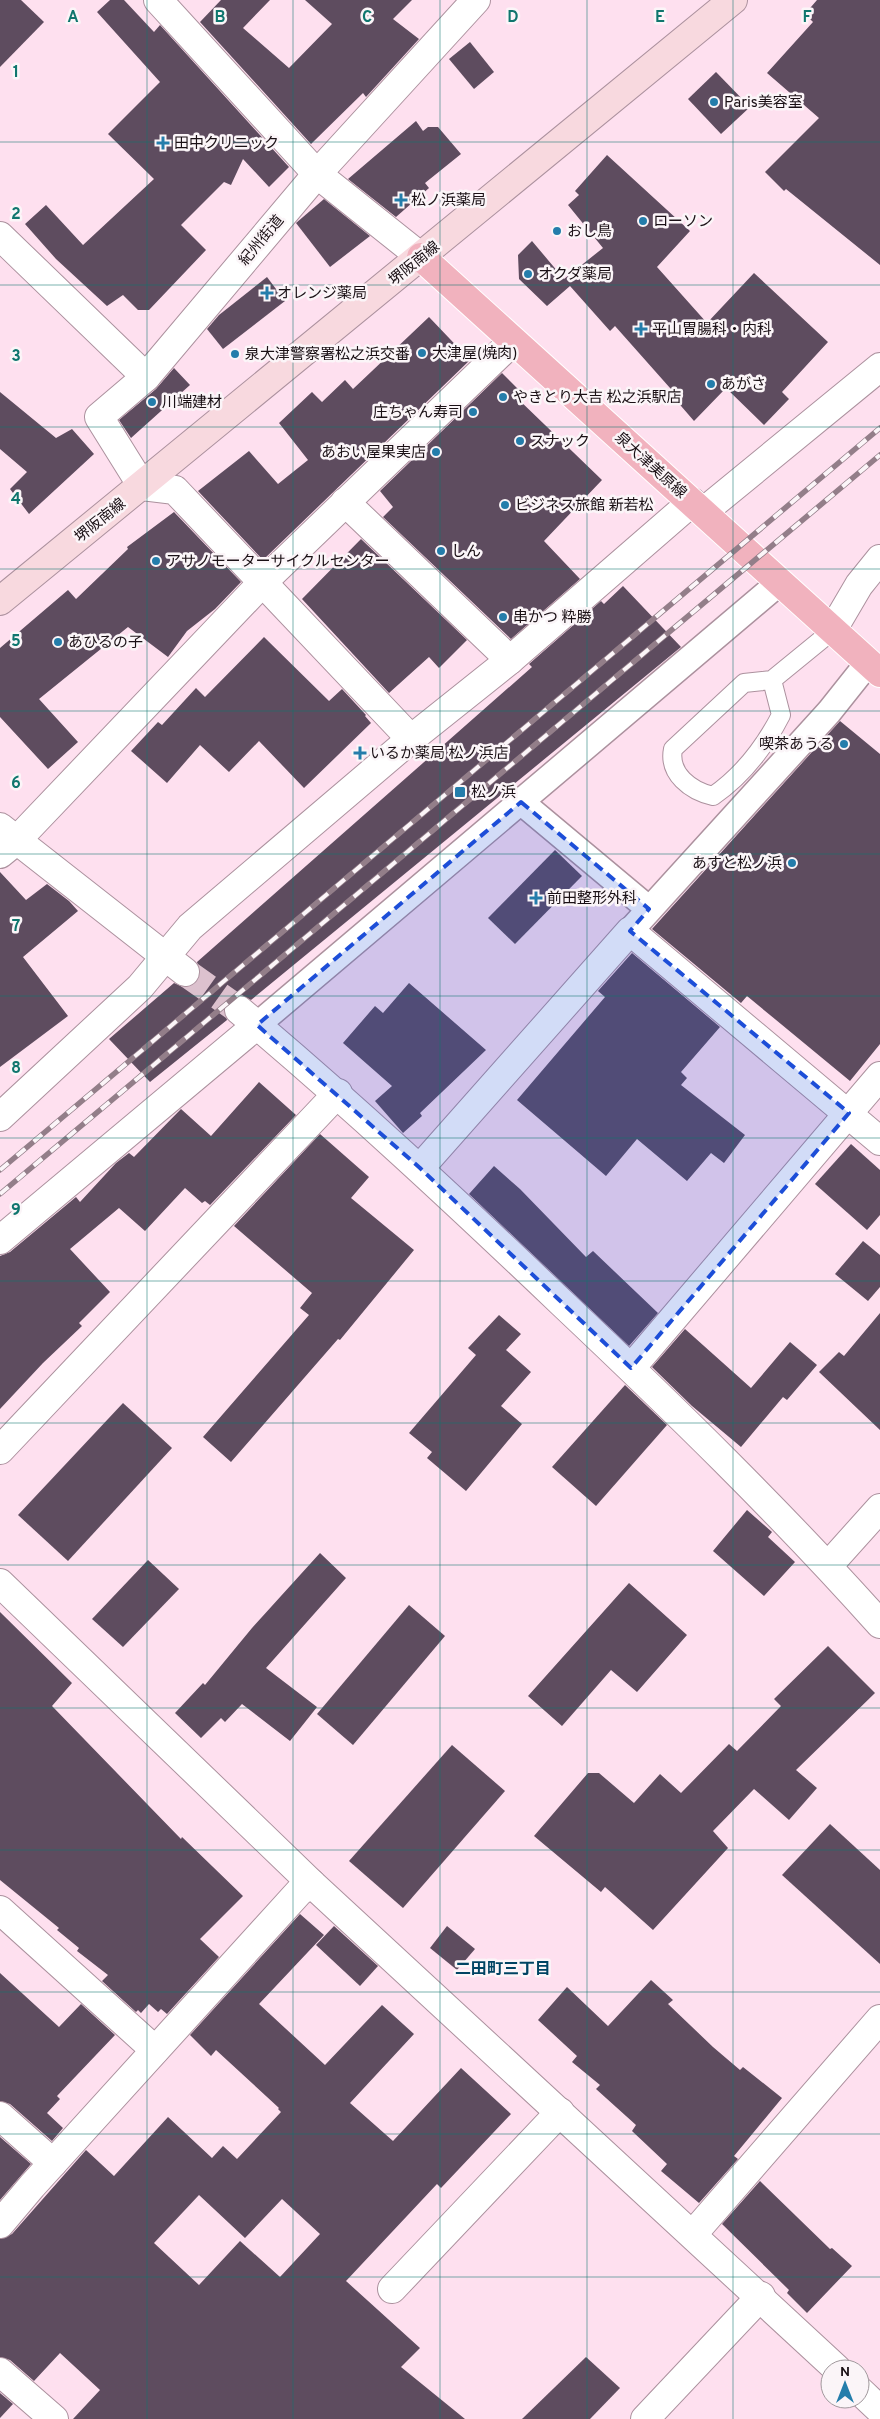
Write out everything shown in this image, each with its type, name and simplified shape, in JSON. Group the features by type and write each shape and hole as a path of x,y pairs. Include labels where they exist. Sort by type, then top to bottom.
{"main road":[{"name":"堺阪南線","path":"0,602 733,0"},
{"name":"泉大津美原線","path":"422,257 779,584 874,668"}],"street":[{"path":"158,0 317,174 422,257"},
{"name":"紀州街道","path":"142,486 99,417 146,377 317,174 476,0"},
{"path":"0,236 146,377"},
{"path":"176,965 5,841 345,502 513,341"},
{"path":"0,1117 140,987 176,965 190,927 411,739 697,507 880,367"},
{"path":"142,486 175,490 262,584 411,739"},
{"path":"345,502 510,660"},
{"path":"832,631 859,585 880,559"},
{"path":"0,1240 248,1017 521,802 779,584"},
{"path":"420,1168 649,909 829,712 874,668"},
{"path":"521,802 649,909"},
{"path":"630,931 849,1113 880,1141"},
{"path":"248,1017 338,1093 420,1168 631,1368 828,1566 880,1624"},
{"path":"631,1368 880,1076"},
{"path":"0,1450 338,1093"},
{"path":"828,1566 880,1508"},
{"path":"0,1584 311,1883 826,2359"},
{"path":"0,2224 52,2163 299,1892 311,1883"},
{"path":"0,1910 155,2050"},
{"path":"693,2234 880,2019"},
{"path":"392,2289 560,2112"},
{"path":"0,2116 52,2163"},
{"path":"645,2419 760,2296"},
{"path":"0,2372 54,2419"},
{"path":"870,2400 880,2410"}],"lane":[{"path":"772,680 781,715 770,736 731,783 713,796 699,792 679,778 671,759 673,749 744,683 772,680 832,631"}],"highlighted area":[{"path":"521,802 649,909 630,931 849,1113 631,1368 420,1168 257,1025"}],"building":[{"path":"0,0 21,0 44,22 0,67"},
{"path":"110,0 124,0 154,32 160,25 289,167 269,187 243,159 231,185 224,182 181,225 206,250 149,310 138,310 123,295 107,306 56,259 25,224 46,205 83,245 154,179 108,134 160,82 97,12"},
{"path":"221,0 270,0 243,28 289,68 332,24 305,0 412,0 393,19 419,39 366,97 363,93 311,144 200,22"},
{"path":"817,0 880,0 880,265 786,189 784,191 765,172 819,118 767,73 813,22 805,14"},
{"path":"470,42 494,72 474,89 449,59"},
{"path":"716,72 750,107 721,134 688,99"},
{"path":"416,121 423,131 428,127 438,127 461,154 425,183 429,188 396,217 348,179"},
{"path":"607,155 690,231 657,267 707,323 754,273 828,342 782,392 789,399 764,425 726,388 694,421 675,399 678,397 615,326 610,331 570,286 547,306 519,279 518,255 532,241 564,279 603,248 568,205 579,195 575,191"},
{"path":"324,199 370,236 330,267 296,223"},
{"path":"267,277 285,301 223,349 207,329 219,315"},
{"path":"429,317 470,360 263,560 198,491 249,451 278,484 308,460 279,423 312,392 322,402 345,380 353,389"},
{"path":"174,368 190,385 131,438 119,420 156,389"},
{"path":"502,373 521,392 516,397 602,480 544,541 580,579 511,639 383,517 393,507 380,491"},
{"path":"0,392 56,438 72,429 94,454 29,514 10,489 27,472 0,449"},
{"path":"174,512 241,582 215,609 187,631 168,657 128,627 39,699 78,742 48,769 0,717 0,648 68,590 76,599 128,549 127,547"},
{"path":"361,539 467,640 439,668 429,657 389,693 302,599"},
{"path":"623,586 681,647 251,1000 241,995 233,996 227,1000 224,1008 227,1020 150,1082 109,1039 174,983 183,987 190,987 197,982 200,974 197,962 532,667 529,664 601,601 604,604"},
{"path":"264,637 329,701 342,689 371,723 304,788 259,741 229,772 200,745 167,783 131,751 158,722 162,725 196,688 205,697"},
{"name":"あすと松ノ浜","path":"840,721 880,754 880,1044 850,1081 747,996 741,1003 652,929"},
{"path":"555,850 582,876 515,944 488,918"},
{"path":"0,872 26,900 47,884 69,901 78,911 23,957 68,1016 0,1067"},
{"path":"632,953 720,1027 681,1072 687,1078 681,1085 745,1135 724,1163 711,1153 687,1181 637,1139 606,1176 517,1100 605,997 598,991"},
{"path":"409,983 486,1050 420,1113 422,1116 403,1133 375,1101 392,1086 343,1043 375,1006 383,1013"},
{"path":"259,1082 296,1115 210,1205 205,1201 202,1203 185,1188 145,1231 119,1208 70,1249 110,1292 79,1323 82,1326 43,1363 0,1409 0,1256 10,1252 76,1197 80,1202 116,1163 129,1153 134,1157 181,1109 211,1136"},
{"path":"320,1134 369,1177 351,1198 414,1250 340,1340 338,1339 231,1462 203,1437 309,1315 300,1308 312,1293 234,1226"},
{"path":"851,1144 880,1170 880,1215 867,1230 815,1184"},
{"path":"494,1166 520,1189 586,1257 593,1251 658,1313 629,1346 469,1194"},
{"path":"863,1241 880,1255 880,1287 868,1301 835,1274"},
{"path":"880,1313 880,1430 819,1372 839,1352 844,1356"},
{"path":"499,1315 521,1334 506,1350 531,1372 501,1406 522,1424 466,1491 427,1458 432,1452 409,1433 476,1355 468,1348"},
{"path":"685,1329 751,1388 790,1342 817,1365 787,1400 783,1397 741,1447 692,1406 652,1367"},
{"path":"625,1385 667,1425 596,1506 552,1467"},
{"path":"123,1403 172,1448 68,1561 18,1515"},
{"path":"747,1510 772,1532 768,1537 795,1562 764,1596 713,1551"},
{"path":"320,1553 346,1578 266,1668 317,1707 290,1741 242,1704 225,1722 221,1718 201,1738 175,1713 203,1683 205,1685 252,1628"},
{"path":"148,1560 179,1589 123,1647 92,1619"},
{"path":"629,1583 687,1635 637,1692 611,1670 562,1726 528,1696"},
{"path":"409,1605 445,1636 353,1745 317,1714"},
{"path":"0,1612 72,1683 52,1706 181,1839 182,1837 243,1896 200,1939 219,1957 167,2014 161,2009 158,2012 149,2004 141,2013 138,2010 136,2012 102,1981 108,1975 77,1951 79,1948 57,1930 59,1928 0,1880"},
{"path":"828,1646 875,1693 796,1770 817,1788 789,1820 754,1789 713,1831 728,1848 653,1930 605,1887 601,1892 534,1836 588,1773 599,1773 634,1803 660,1774 681,1793 729,1744 737,1751 781,1706 774,1699"},
{"path":"452,1745 505,1791 403,1908 349,1861"},
{"path":"830,1824 880,1870 880,1964 782,1875"},
{"path":"300,1914 324,1935 259,2004 325,2065 382,2005 414,2034 350,2103 393,2141 461,2068 511,2114 441,2188 437,2184 346,2281 420,2348 401,2367 465,2419 73,2419 100,2390 60,2353 34,2381 10,2360 0,2357 0,2239 12,2234 86,2150 114,2176 168,2117 212,2158 223,2146 237,2159 281,2112 279,2108 216,2050 211,2056 190,2035","holes":["199,2195 245,2238 282,2199 320,2234 280,2277 240,2241 199,2285 154,2243"]},
{"path":"334,1926 378,1966 360,1986 316,1945"},
{"path":"447,1926 475,1949 457,1970 430,1948"},
{"path":"0,1973 59,2027 81,2004 115,2035 57,2096 60,2099 47,2113 63,2128 52,2141 10,2104 0,2101"},
{"path":"651,1980 673,2000 668,2004 713,2047 740,2070 743,2067 782,2098 734,2156 738,2159 699,2203 661,2171 667,2164 632,2131 636,2125 596,2089 600,2085 572,2062 577,2056 538,2020 567,1987 608,2026"},
{"path":"0,2137 31,2164 0,2200"},
{"path":"760,2181 830,2249 832,2248 852,2266 807,2313 787,2293 789,2290 722,2224"},
{"path":"586,2357 620,2388 590,2419 522,2419"},
{"path":"0,2393 13,2404 0,2418"}],"tunnel":[{"path":"185,972 239,1010"}],"railway":[{"path":"0,1170 880,428"},
{"path":"0,1194 880,455"}],"place":[{"name":"Paris美容室","path":"714,102"},
{"name":"田中クリニック","path":"163,143"},
{"name":"松ノ浜薬局","path":"401,200"},
{"name":"ローソン","path":"643,221"},
{"name":"おし鳥","path":"557,231"},
{"name":"オクダ薬局","path":"528,274"},
{"name":"オレンジ薬局","path":"267,293"},
{"name":"平山胃腸科・内科","path":"641,329"},
{"name":"大津屋(焼肉)","path":"422,353"},
{"name":"泉大津警察署松之浜交番","path":"235,354"},
{"name":"あがさ","path":"711,384"},
{"name":"やきとり大吉 松之浜駅店","path":"503,397"},
{"name":"川端建材","path":"152,402"},
{"name":"庄ちゃん寿司","path":"473,412"},
{"name":"スナック","path":"520,441"},
{"name":"あおい屋果実店","path":"436,452"},
{"name":"ビジネス旅館 新若松","path":"505,505"},
{"name":"しん","path":"441,551"},
{"name":"アサノモーターサイクルセンター","path":"156,561"},
{"name":"串かつ 粋勝","path":"503,617"},
{"name":"あひるの子","path":"58,642"},
{"name":"喫茶あうる","path":"844,744"},
{"name":"いるか薬局 松ノ浜店","path":"360,753"},
{"name":"松ノ浜","path":"460,792"},
{"name":"あすと松ノ浜","path":"792,863"},
{"name":"前田整形外科","path":"536,898"}],"district":[{"name":"二田町三丁目","path":"503,1968"}]}
